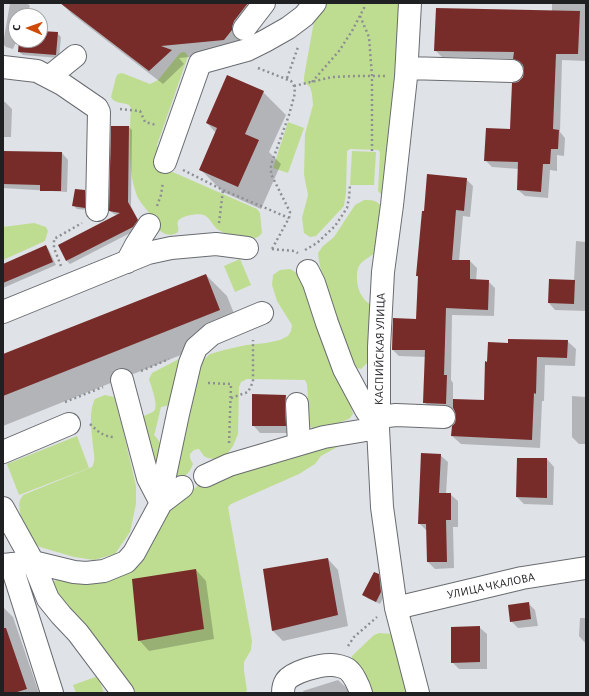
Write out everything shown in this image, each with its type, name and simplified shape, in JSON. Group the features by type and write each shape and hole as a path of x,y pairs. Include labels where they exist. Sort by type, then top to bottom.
{"street":[{"path":"244,29 264,3"},
{"path":"165,162 200,63 247,50 265,41 288,28 304,16 314,3"},
{"name":"КАСПИЙСКАЯ УЛИЦА","path":"410,3 406,73 392,205 383,272 379,347 378,423 388,611 418,693"},
{"path":"49,77 75,56"},
{"path":"3,67 36,71 62,84 97,108 99,112 97,210"},
{"path":"406,73 512,70"},
{"path":"127,262 149,225"},
{"path":"3,312 148,253 171,248 216,244 247,248"},
{"path":"308,271 314,283 344,369 366,410 378,423"},
{"path":"52,693 7,564 33,562 74,572 86,573 104,571 126,562 134,553 161,503 164,480 178,414 190,363 196,348 212,334 257,316"},
{"path":"122,380 148,478 161,503"},
{"path":"297,404 299,444"},
{"path":"205,476 229,464 378,423 396,415 444,417"},
{"path":"3,452 69,424"},
{"path":"161,503 182,487"},
{"path":"3,508 33,562 48,599 78,633 123,693"},
{"name":"УЛИЦА ЧКАЛОВА","path":"388,611 522,578 586,568"},
{"path":"283,693 286,680 295,674 322,665 332,664 348,669 358,683 361,693"}],"path":[{"path":"312,82 339,52 360,16 365,3"},
{"path":"360,16 369,37 372,76 372,152"},
{"path":"222,56 287,78 294,86 295,93 291,108 271,165 271,174 290,212 289,218 272,249"},
{"path":"294,86 332,77 406,73"},
{"path":"128,110 140,112 145,122 161,127"},
{"path":"149,225 161,195 165,162 223,190 289,218"},
{"path":"247,248 294,251 299,253 317,243 335,226 347,208 350,185"},
{"path":"219,224 223,190"},
{"path":"69,285 54,248 54,240 93,217 97,210"},
{"path":"231,398 248,392 254,382 253,346 257,316"},
{"path":"71,400 196,348"},
{"path":"204,383 231,384 229,448"},
{"path":"69,424 82,420 88,422 100,434 112,437 137,438"},
{"path":"332,664 354,637 388,611"}],"green space":[{"path":"326,3 399,3 397,74 385,194 381,194 378,191 380,152 378,150 350,149 347,151 346,193 344,206 316,236 310,237 304,233 302,218 308,195 304,175 305,134 313,105 310,87 304,82 304,77 314,21 318,12"},
{"path":"185,52 188,56 157,145 162,160 168,170 257,209 260,213 262,233 256,238 244,238 224,232 217,229 206,216 198,214 180,219 178,221 177,233 170,235 163,233 157,227 137,196 130,162 131,108 127,104 114,101 111,97 116,77 118,74 122,73 150,84 158,80 180,53"},
{"path":"288,122 304,128 288,173 273,168"},
{"path":"352,151 376,152 374,185 350,185"},
{"path":"364,200 375,201 383,209 379,251 368,257 359,266 357,273 360,293 371,305 371,344 367,363 361,369 354,367 340,333 321,271 318,253 323,246 334,237 355,205"},
{"path":"34,223 46,227 48,231 45,241 3,260 3,227"},
{"path":"240,259 251,285 235,292 224,266"},
{"path":"290,269 297,273 309,291 350,400 353,414 349,419 330,426 313,429 310,426 307,384 305,380 247,379 241,382 239,387 238,434 233,446 228,453 219,459 208,458 204,456 199,449 194,450 190,454 193,464 191,469 187,474 178,478 175,475 200,363 210,354 246,345 280,340 288,336 292,325 277,301 272,285 273,275 280,270"},
{"path":"182,358 170,405 161,407 154,435 161,446 162,452 159,485 138,418 154,411 156,405 149,379 152,373"},
{"path":"105,395 114,397 136,486 136,504 130,532 115,554 94,560 74,557 40,547 34,543 21,518 19,505 23,495 92,467 94,462 91,428 93,404 95,399"},
{"path":"77,436 89,468 19,495 7,464"},
{"path":"341,443 341,445 321,456 315,464 299,474 231,504 228,507 252,641 251,650 244,662 247,690 245,693 136,693 74,612 57,596 53,582 57,580 75,583 106,579 132,571 142,562 151,546 163,514 175,502 202,483"},
{"path":"379,633 393,634 410,693 372,693 363,671 352,660 352,656 374,635"},
{"path":"98,676 104,693 76,693 73,685"}],"building":[{"path":"60,3 248,3 234,21 232,30 224,40 161,46 172,50 149,71"},
{"path":"436,8 580,11 578,54 556,54 553,129 559,130 558,149 551,149 550,164 543,164 541,192 517,190 518,162 484,161 486,128 510,129 512,83 518,82 523,77 523,65 519,61 513,59 514,52 434,51"},
{"path":"48,31 58,32 56,55 18,52 18,48 48,48"},
{"path":"227,75 264,91 245,134 259,140 238,187 199,170 217,128 206,123"},
{"path":"111,126 129,126 128,202 138,220 133,227 66,261 58,245 120,213 109,211"},
{"path":"3,151 62,152 61,191 40,191 40,185 3,184"},
{"path":"427,174 467,178 464,211 456,210 452,260 470,260 470,279 489,280 488,310 446,308 444,375 447,375 446,404 423,403 425,350 392,350 393,318 416,319 418,276 416,276"},
{"path":"75,189 85,190 85,208 72,206"},
{"path":"46,245 53,262 3,283 3,264"},
{"path":"206,274 220,310 3,396 3,354"},
{"path":"549,279 575,280 574,304 548,303"},
{"path":"508,339 568,340 567,358 537,357 536,394 534,393 532,440 451,436 452,426 455,423 456,418 453,408 453,399 484,400 485,361 487,362 488,342 508,343"},
{"path":"252,394 286,395 286,426 252,426"},
{"path":"421,453 441,454 439,493 451,493 451,520 446,520 447,562 427,562 426,524 418,524"},
{"path":"517,458 547,458 547,498 516,497"},
{"path":"328,558 338,615 272,631 263,569"},
{"path":"196,569 204,629 138,641 132,579"},
{"path":"374,572 379,574 381,592 376,602 362,595"},
{"path":"529,602 531,619 510,622 508,605"},
{"path":"480,626 480,662 451,663 451,627"},
{"path":"3,628 6,628 27,689 14,693 3,693"}]}
